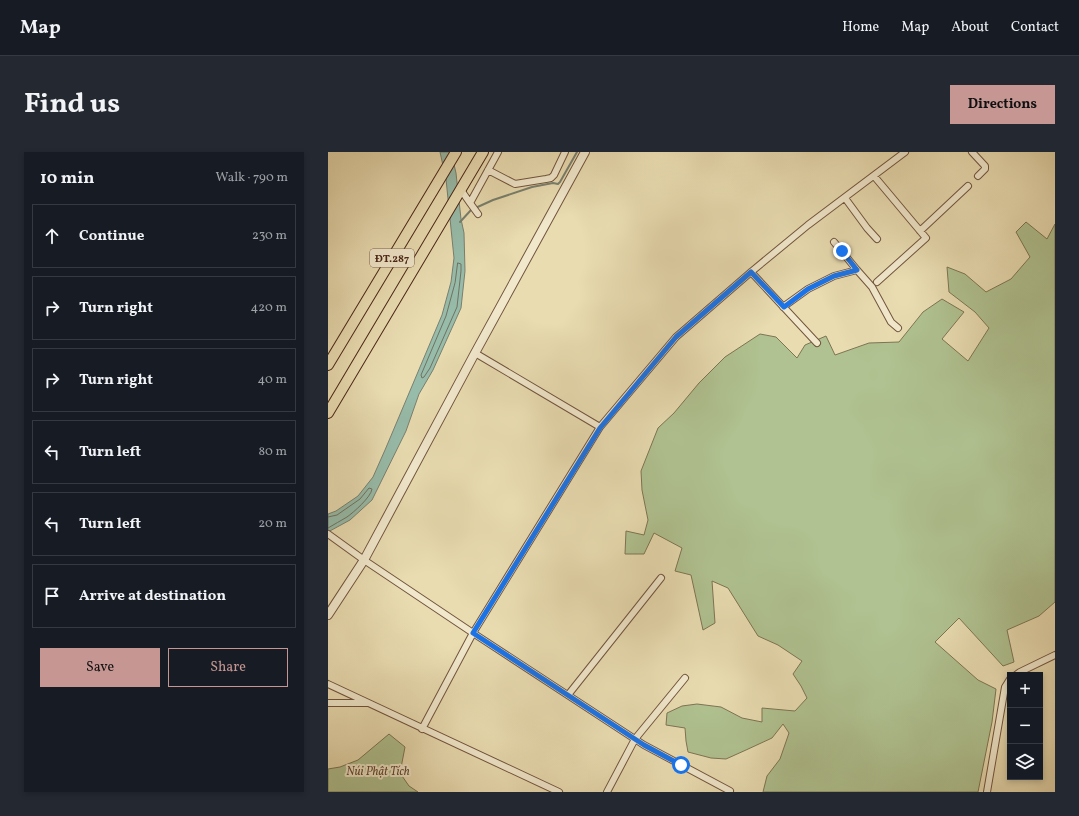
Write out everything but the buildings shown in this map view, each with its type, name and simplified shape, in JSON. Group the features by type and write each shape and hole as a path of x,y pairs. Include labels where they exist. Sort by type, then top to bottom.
{"main road":[{"name":"ĐT.287","path":"328,365 456,152"},
{"name":"ĐT.287","path":"328,413 483,152"}],"street":[{"path":"471,204 498,152"},
{"path":"488,170 515,184 551,178 554,175 565,152"},
{"path":"328,615 364,560 474,353 585,152"},
{"path":"422,729 473,633 600,428 676,337 808,225 905,152"},
{"path":"972,152 985,166 978,176"},
{"path":"874,176 926,238 877,282"},
{"path":"920,231 968,186"},
{"path":"460,190 478,214"},
{"path":"845,198 877,240"},
{"path":"834,242 872,287 891,322 898,328"},
{"path":"784,307 808,289 834,276 857,270"},
{"path":"751,272 817,343"},
{"path":"474,353 600,428"},
{"path":"330,536 473,633 644,745 730,791"},
{"path":"568,695 661,578"},
{"path":"1020,672 1055,655"},
{"path":"607,792 635,738 685,678"},
{"path":"328,684 556,791"},
{"path":"987,792 990,782 1005,688 1007,685"},
{"path":"328,703 368,703"}],"green space":[{"path":"1026,222 1047,239 1055,224 1055,602 1039,616 1007,630 1014,662 1003,666 959,618 935,642 978,680 996,689 992,722 978,792 763,792 767,776 780,759 789,733 783,724 772,738 726,759 711,758 688,752 685,728 666,725 667,713 682,706 697,704 721,707 742,718 762,722 762,708 795,711 807,698 793,674 802,661 778,645 758,636 728,588 712,581 715,623 703,630 691,575 675,571 682,548 654,533 644,554 625,554 626,531 644,535 648,520 642,490 641,471 658,428 674,413 699,383 725,357 760,334 776,337 797,358 805,345 826,336 835,355 869,343 899,342 923,312 942,299 964,312 942,339 968,361 989,328 975,312 949,292 947,267 965,274 986,292 1011,279 1030,257 1016,232"},
{"name":"Núi Phật Tích","path":"389,734 405,747 400,773 409,786 418,792 328,792 328,769 340,767 358,760"}],"water":[{"path":"440,152 451,152 456,173 464,233 465,271 461,308 433,370 419,394 406,431 372,500 350,520 328,532 328,514 336,511 358,496 373,477 442,315 451,282 454,258 446,179"}],"waterway":[{"path":"460,222 471,210 493,200 532,187 553,183 558,184 577,152"}],"route":[{"path":"681,765 644,745 473,633 600,428 676,337 751,272 784,307 808,289 834,276 857,270 842,251"}]}
